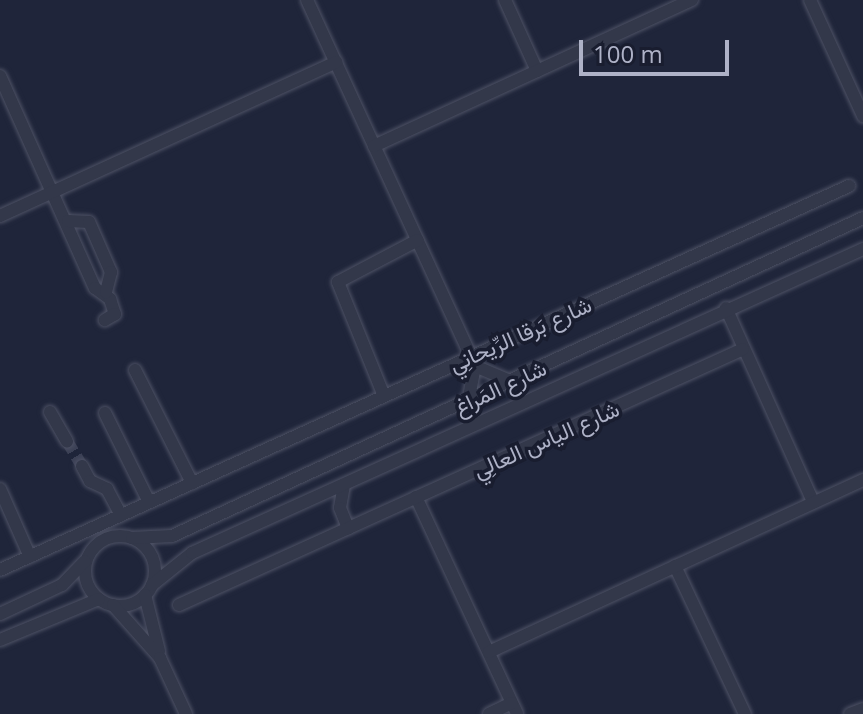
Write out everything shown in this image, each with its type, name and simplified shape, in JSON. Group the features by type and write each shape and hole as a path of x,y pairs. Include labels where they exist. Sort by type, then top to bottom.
{"street":[{"path":"307,0 473,361 468,402"},
{"path":"505,0 537,71"},
{"path":"374,146 692,0"},
{"path":"810,0 863,116"},
{"path":"0,216 336,62"},
{"path":"0,76 68,221 95,288 106,292"},
{"name":"شارع بَرقا الرِّيحانِي","path":"0,570 384,396 473,361 849,186"},
{"name":"شارع المَراغ","path":"132,538 172,536 863,218"},
{"path":"68,221 89,222 111,272 106,292 115,314 105,320"},
{"path":"384,396 338,282 418,240"},
{"name":"شارع المَراغ","path":"148,590 192,553 726,308 863,249"},
{"path":"726,308 813,502"},
{"name":"شارع الياس العالِي","path":"179,605 743,349"},
{"path":"473,361 510,381"},
{"path":"135,370 192,483"},
{"path":"50,412 67,441"},
{"path":"105,413 149,502"},
{"path":"82,466 90,481 107,489 121,515"},
{"path":"489,652 863,480"},
{"path":"344,485 341,514 348,528"},
{"path":"0,489 30,557"},
{"path":"416,497 514,709 489,714"},
{"path":"313,499 341,514"},
{"path":"0,614 62,585 110,537 132,538 149,552 148,590 160,658 186,714"},
{"path":"87,558 86,580 99,599 113,605 160,658"},
{"path":"675,566 745,714"},
{"path":"113,605 148,590"},
{"path":"0,640 99,599"},
{"path":"850,714 863,709"}],"tunnel":[{"path":"67,441 82,466"}]}
